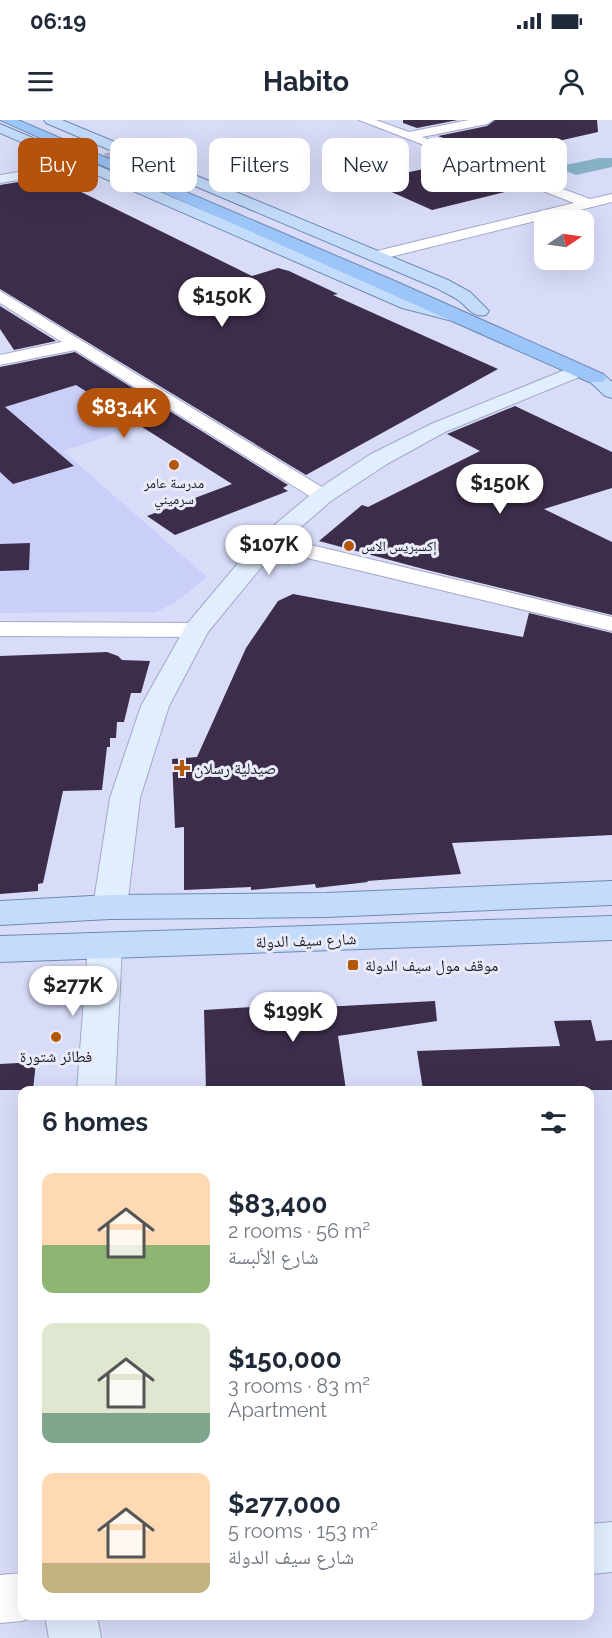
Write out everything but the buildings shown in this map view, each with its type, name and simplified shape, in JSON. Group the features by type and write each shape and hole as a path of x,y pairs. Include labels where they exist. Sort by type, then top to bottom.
{"highway":[{"path":"7,120 460,318 600,372"},
{"path":"33,120 563,345"}],"main road":[{"path":"51,120 378,255 464,296 480,311"},
{"path":"0,128 22,138"},
{"path":"98,171 408,304 460,318"},
{"path":"600,372 612,392"},
{"path":"0,913 601,895"},
{"name":"شارع سيف الدولة","path":"0,949 356,938 607,927"}],"street":[{"path":"365,120 590,204"},
{"path":"410,136 487,120"},
{"path":"0,179 18,176"},
{"path":"378,255 612,198"},
{"path":"0,296 323,496"},
{"path":"0,360 77,344"},
{"path":"110,908 125,798 155,706 196,630 269,542 323,496 379,459 438,428 600,372"},
{"path":"269,542 612,624"},
{"path":"0,629 196,630"},
{"path":"96,1086 105,946"},
{"path":"594,1549 612,1547"},
{"path":"0,1599 18,1597"},
{"path":"72,1620 75,1638"}],"shaded area":[{"path":"599,158 612,158 612,167 576,175 567,171 567,165"},
{"path":"58,355 82,357 178,413 63,451 207,577 176,602 156,612 0,613 0,368"}],"tunnel":[{"path":"98,162 110,160"}],"place":[{"name":"مدرسة عامر سرميني","path":"174,465"},
{"name":"إكسبريس الاس","path":"349,546"},
{"name":"صيدلية رسلان","path":"182,768"},
{"name":"موقف مول سيف الدولة","path":"353,965"},
{"name":"فطائر شتورة","path":"56,1037"}]}
